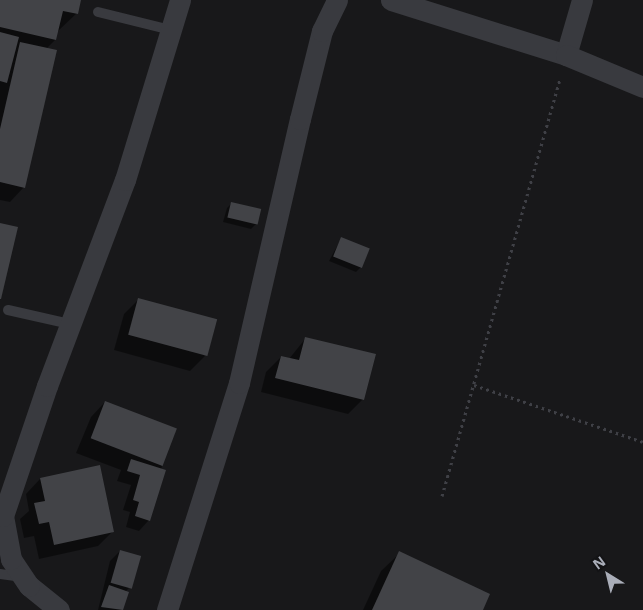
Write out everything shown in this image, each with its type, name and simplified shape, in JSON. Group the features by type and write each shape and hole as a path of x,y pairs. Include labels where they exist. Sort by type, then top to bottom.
{"street":[{"path":"59,610 22,577 11,559 3,516 70,324 125,180 180,0"},
{"path":"167,610 239,383 322,32 337,0"},
{"path":"391,0 566,55 643,87"},
{"path":"566,55 582,0"}],"lane":[{"path":"98,12 171,30"},
{"path":"8,310 70,324"},
{"path":"0,574 22,577"}],"path":[{"path":"442,496 566,55"},
{"path":"474,385 643,442"}],"building":[{"path":"0,0 81,0 78,14 63,11 56,40 0,27"},
{"path":"0,32 19,37 7,83 0,81"},
{"path":"20,42 57,50 25,188 0,182 0,129"},
{"path":"231,202 261,209 258,225 227,218"},
{"path":"0,223 18,227 1,299 0,299"},
{"path":"341,237 370,249 362,268 333,256"},
{"path":"138,298 217,319 207,356 128,335"},
{"path":"305,337 376,354 364,400 275,378 281,356 299,360"},
{"path":"105,401 177,429 163,466 91,438"},
{"path":"131,459 166,470 150,521 135,516 139,502 133,500 140,475 127,471"},
{"path":"100,465 114,532 54,545 49,522 39,524 34,503 45,501 40,478"},
{"path":"120,550 141,556 132,589 111,583"},
{"path":"399,551 490,594 483,610 372,610"},
{"path":"109,585 129,592 123,610 101,607"}]}
